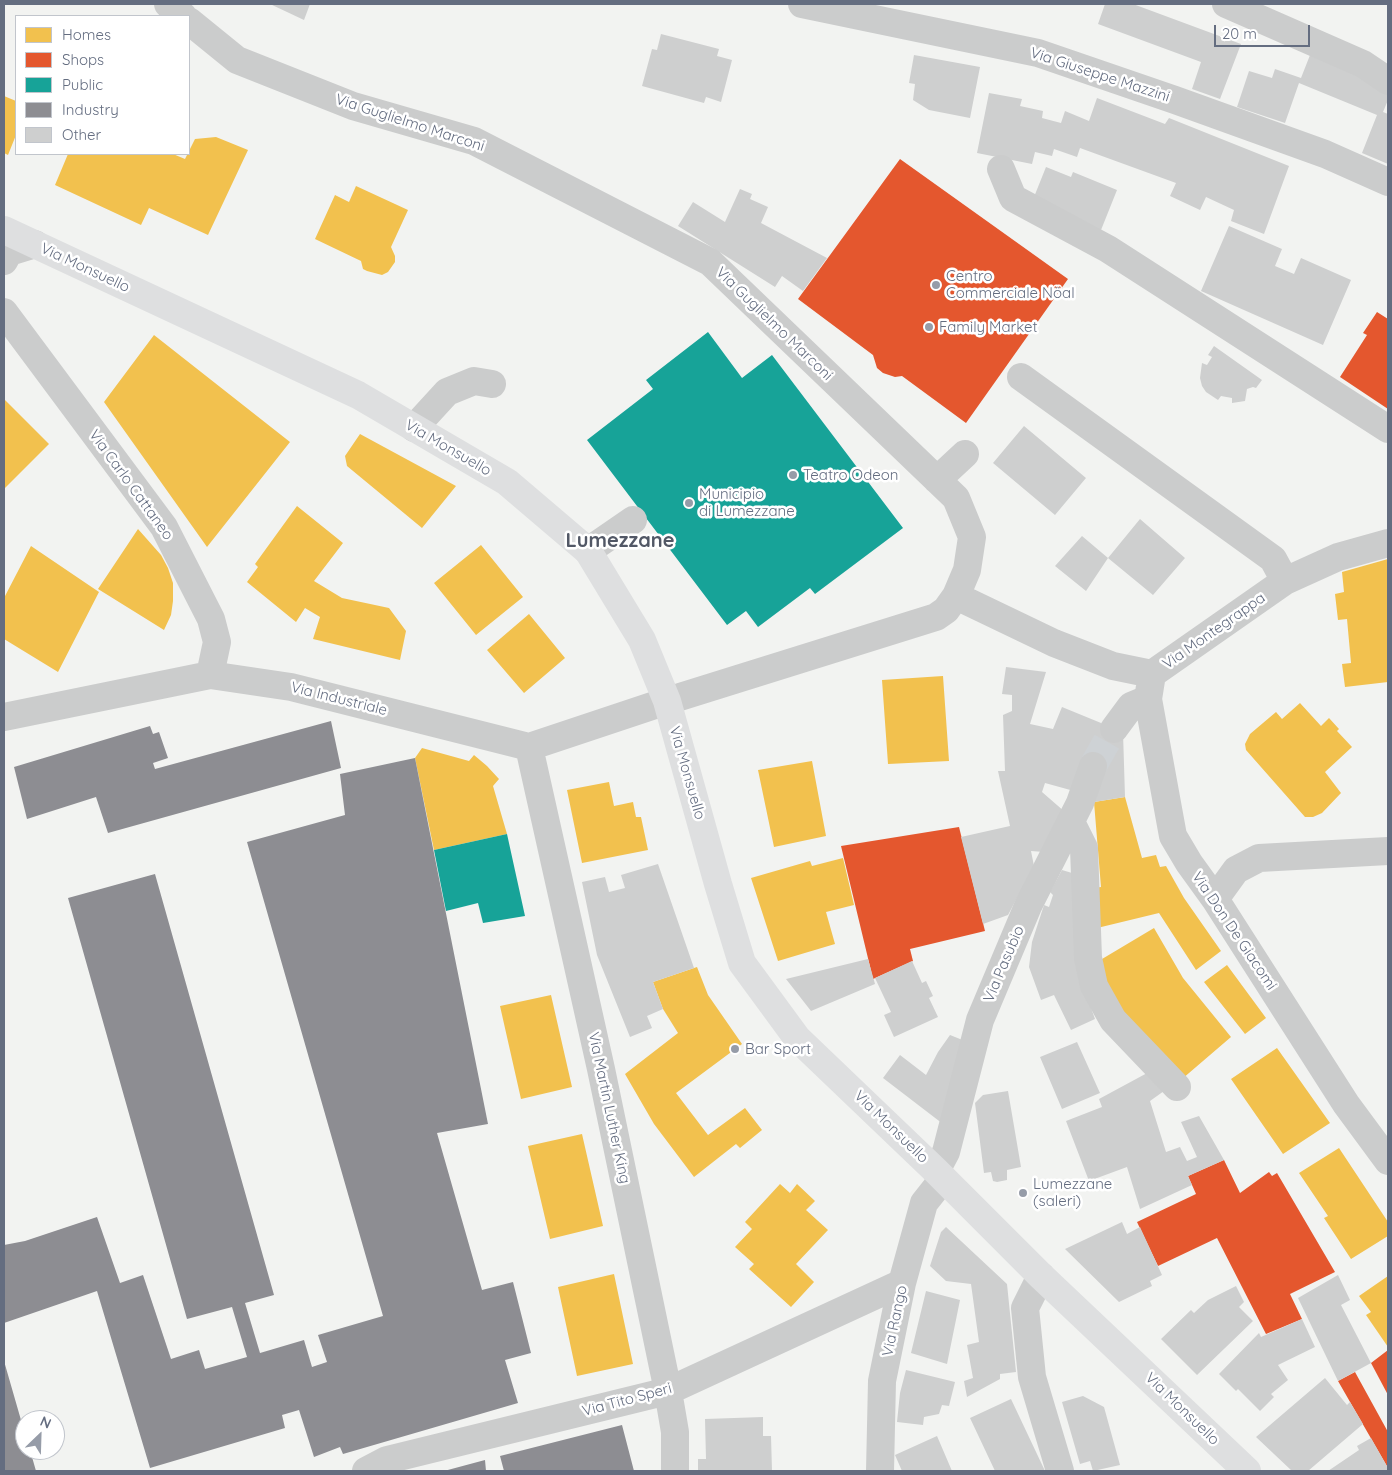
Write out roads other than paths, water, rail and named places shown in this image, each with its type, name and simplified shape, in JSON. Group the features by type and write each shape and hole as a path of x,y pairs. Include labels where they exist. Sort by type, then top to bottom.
{"main road":[{"name":"Via Monsuello","path":"4,230 358,395 507,482 588,551 642,640 667,701 742,963 797,1038 940,1175 1041,1276 1247,1471"}],"street":[{"path":"168,4 182,15"},
{"name":"Via Giuseppe Mazzini","path":"802,4 1038,53 1325,154 1388,182"},
{"path":"1226,4 1363,64 1388,80"},
{"name":"Via Guglielmo Marconi","path":"190,22 236,60 353,106 474,141 710,262 956,498 972,537 967,570 956,596 946,610 936,617 667,701"},
{"path":"1001,169 1013,198 1108,249 1388,429"},
{"path":"4,261 9,252 35,244"},
{"name":"Via Carlo Cattaneo","path":"4,312 164,527 212,619 216,642 210,675"},
{"path":"1021,377 1273,559 1285,580"},
{"path":"414,428 447,392 474,381 492,384"},
{"path":"937,480 965,454"},
{"path":"588,551 632,518"},
{"name":"Via Montegrappa","path":"956,596 1054,643 1113,666 1150,686 1285,580 1338,557 1388,543"},
{"name":"Via Industriale","path":"5,712 210,675 291,687 529,748"},
{"path":"1114,729 1131,706 1150,686"},
{"name":"Via Don De Giacomi","path":"1150,686 1173,836 1346,1104 1388,1161"},
{"path":"529,748 667,701"},
{"name":"Via Martin Luther King","path":"529,748 601,1069 668,1392 675,1432 675,1471"},
{"name":"Via Pasubio","path":"940,1175 980,1020 1028,906 1080,803 1093,766"},
{"path":"1071,822 1084,848 1088,958 1094,986 1113,1020 1177,1086"},
{"path":"1215,899 1236,870 1259,858 1388,851"},
{"name":"Via Rango","path":"880,1471 882,1381 902,1283 924,1203 940,1175"},
{"path":"1041,1276 1025,1308 1032,1377 1060,1471"},
{"name":"Via Tito Speri","path":"366,1471 387,1460 668,1392 902,1283"}],"tunnel":[{"path":"1093,766 1114,729"}],"place":[{"name":"Centro Commerciale Nöal","path":"936,285"},
{"name":"Family Market","path":"929,327"},
{"name":"Teatro Odeon","path":"793,475"},
{"name":"Municipio di Lumezzane","path":"689,503"},
{"name":"Bar Sport","path":"735,1049"},
{"name":"Lumezzane (saleri)","path":"1023,1193"}],"district":[{"name":"Lumezzane","path":"620,541"}]}
